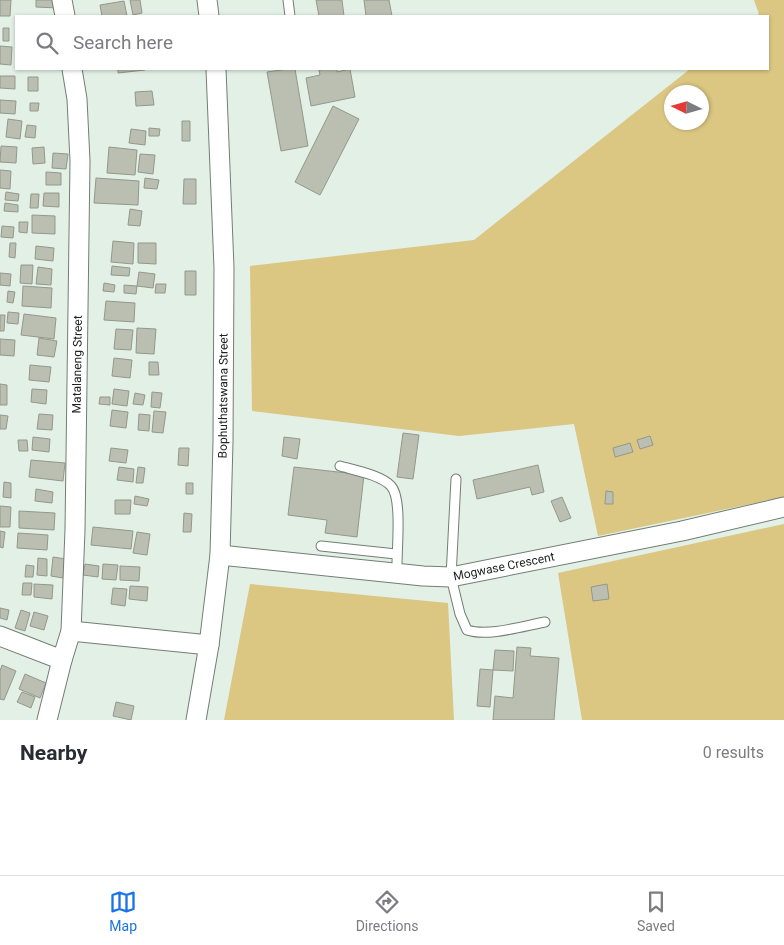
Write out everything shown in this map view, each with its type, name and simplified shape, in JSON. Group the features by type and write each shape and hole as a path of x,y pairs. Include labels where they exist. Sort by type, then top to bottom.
{"street":[{"path":"62,0 65,15"},
{"path":"207,0 209,15"},
{"name":"Matalaneng Street","path":"47,720 71,631 75,530 80,162 77,99 72,70"},
{"name":"Bophuthatswana Street","path":"196,720 209,645 220,555 224,268 216,70"},
{"name":"Mogwase Crescent","path":"220,555 451,577 682,531 784,507"},
{"path":"71,631 209,645"},
{"path":"0,636 62,660"}],"lane":[{"path":"288,0 290,15"},
{"path":"340,466 381,479 391,486 396,500 398,516 397,573"},
{"path":"456,479 451,577 460,614 467,630 479,632 545,622"},
{"path":"321,546 396,554"}],"shaded area":[{"path":"754,0 784,0 784,497 598,536 574,424 459,436 252,411 250,266 474,240 664,90 664,130 709,130 709,85 670,85 689,70 769,70 769,15 758,15 759,14"},
{"path":"784,524 784,720 582,720 558,573"},
{"path":"250,584 448,603 454,720 224,720"}],"building":[{"path":"0,0 11,0 10,16 0,16"},
{"path":"36,0 58,0 57,8 36,7"},
{"path":"130,0 140,0 142,13 133,15"},
{"path":"316,0 342,0 344,15 319,15"},
{"path":"364,0 389,0 392,15 366,15"},
{"path":"124,1 127,15 102,15 100,5"},
{"path":"3,28 9,28 9,41 3,41"},
{"path":"0,46 12,47 11,65 0,64"},
{"path":"118,70 145,70 118,73"},
{"path":"295,70 308,146 281,151 267,72"},
{"path":"319,70 337,70 337,72 350,70 355,97 311,106 306,78 320,75"},
{"path":"0,76 15,76 15,89 0,88"},
{"path":"28,77 38,77 38,91 28,91"},
{"path":"152,91 154,105 136,106 135,92"},
{"path":"0,100 16,101 15,114 0,113"},
{"path":"30,103 39,103 38,111 30,111"},
{"path":"333,106 359,119 320,195 295,182"},
{"path":"8,119 22,121 20,139 6,137"},
{"path":"182,121 190,121 190,141 182,141"},
{"path":"27,125 36,126 35,138 25,137"},
{"path":"149,128 160,129 159,136 149,136"},
{"path":"131,129 146,131 145,145 129,143"},
{"path":"1,146 17,147 16,163 0,162"},
{"path":"44,147 45,163 33,164 32,148"},
{"path":"109,147 137,150 135,175 107,173"},
{"path":"53,153 68,154 66,169 52,168"},
{"path":"140,154 155,155 153,174 138,172"},
{"path":"0,170 11,171 10,189 0,188"},
{"path":"46,172 61,173 61,185 46,185"},
{"path":"96,178 139,181 138,205 94,203"},
{"path":"145,178 159,180 157,189 144,188"},
{"path":"184,179 196,179 196,204 183,204"},
{"path":"6,192 19,194 18,201 5,200"},
{"path":"44,193 59,193 59,207 43,206"},
{"path":"31,194 39,194 38,208 30,208"},
{"path":"5,203 18,205 18,212 4,211"},
{"path":"130,209 142,211 140,226 128,225"},
{"path":"32,215 55,216 55,234 32,233"},
{"path":"19,222 28,222 27,233 19,232"},
{"path":"2,226 14,227 13,238 1,237"},
{"path":"113,241 134,243 133,264 111,262"},
{"path":"10,243 16,243 15,258 9,257"},
{"path":"138,243 156,243 156,264 138,263"},
{"path":"36,246 54,248 53,261 35,259"},
{"path":"21,265 33,265 32,284 20,283"},
{"path":"112,266 130,268 129,276 111,275"},
{"path":"38,267 52,269 51,285 36,284"},
{"path":"185,271 196,271 196,295 185,295"},
{"path":"139,272 155,274 153,288 137,286"},
{"path":"0,273 11,274 10,286 0,285"},
{"path":"104,283 115,285 114,292 103,291"},
{"path":"156,284 166,284 165,293 155,293"},
{"path":"124,285 137,286 136,294 124,293"},
{"path":"23,286 52,288 51,308 22,306"},
{"path":"8,291 15,292 13,303 7,302"},
{"path":"106,301 135,303 134,322 104,320"},
{"path":"8,312 19,313 18,324 7,323"},
{"path":"24,314 56,318 54,339 21,335"},
{"path":"0,315 5,315 4,331 0,331"},
{"path":"137,328 156,329 154,354 136,353"},
{"path":"116,329 133,330 131,350 114,349"},
{"path":"39,338 57,341 54,357 37,355"},
{"path":"0,339 15,340 14,356 0,355"},
{"path":"114,358 132,360 130,378 112,376"},
{"path":"149,362 158,362 159,375 149,375"},
{"path":"30,365 51,367 49,382 29,380"},
{"path":"0,384 7,385 7,405 0,405"},
{"path":"32,389 47,390 46,404 31,402"},
{"path":"114,389 129,391 127,406 112,404"},
{"path":"152,392 162,393 160,408 151,407"},
{"path":"135,393 145,395 143,405 133,404"},
{"path":"100,397 110,397 110,405 99,404"},
{"path":"112,410 128,412 126,428 110,426"},
{"path":"154,411 166,412 163,433 152,432"},
{"path":"39,414 53,415 52,430 37,429"},
{"path":"139,414 150,415 149,431 138,430"},
{"path":"0,415 8,416 6,429 0,429"},
{"path":"403,433 419,435 413,479 397,477"},
{"path":"650,436 653,445 640,449 637,440"},
{"path":"33,437 50,439 49,452 32,450"},
{"path":"284,437 300,439 297,459 282,456"},
{"path":"18,440 27,440 28,451 19,451"},
{"path":"630,443 633,452 615,457 613,448"},
{"path":"111,448 128,450 126,463 109,461"},
{"path":"179,448 189,448 188,466 178,465"},
{"path":"31,460 65,463 63,481 29,477"},
{"path":"538,465 544,492 532,495 530,487 477,499 473,480"},
{"path":"119,467 134,469 133,482 117,480"},
{"path":"138,467 145,468 143,483 136,483"},
{"path":"294,467 364,475 357,537 325,533 327,520 288,515"},
{"path":"4,482 11,483 11,498 3,497"},
{"path":"186,483 193,483 193,494 186,494"},
{"path":"36,489 53,492 52,503 35,501"},
{"path":"606,491 613,492 613,504 605,504"},
{"path":"135,496 149,499 147,506 134,504"},
{"path":"562,497 571,518 560,522 551,501"},
{"path":"115,500 131,500 130,514 115,514"},
{"path":"0,506 11,507 10,527 0,527"},
{"path":"19,511 55,513 54,530 19,528"},
{"path":"184,513 192,514 191,532 183,532"},
{"path":"93,527 133,531 131,549 91,545"},
{"path":"0,531 5,532 3,548 0,547"},
{"path":"137,532 150,534 147,555 133,553"},
{"path":"18,533 48,535 47,550 17,548"},
{"path":"53,557 66,559 63,578 51,576"},
{"path":"38,558 47,559 47,576 37,575"},
{"path":"85,564 99,566 98,577 83,575"},
{"path":"103,564 118,565 116,580 102,579"},
{"path":"26,565 34,566 33,577 25,577"},
{"path":"120,566 140,567 139,581 120,580"},
{"path":"23,583 32,583 31,595 22,595"},
{"path":"34,584 53,585 52,599 34,597"},
{"path":"607,584 609,599 593,601 591,587"},
{"path":"130,586 148,587 147,601 129,599"},
{"path":"113,588 127,589 125,606 111,604"},
{"path":"0,608 9,610 7,620 0,618"},
{"path":"21,610 30,613 25,631 15,628"},
{"path":"34,612 48,616 44,630 30,626"},
{"path":"517,647 531,648 530,656 559,658 554,720 493,720 495,696 513,698"},
{"path":"495,650 514,651 513,671 493,670"},
{"path":"2,665 16,671 4,700 0,699 0,671"},
{"path":"480,669 493,670 490,707 477,706"},
{"path":"25,674 46,683 40,698 19,689"},
{"path":"22,692 35,697 31,708 17,702"},
{"path":"116,702 134,706 131,720 113,716"}]}
